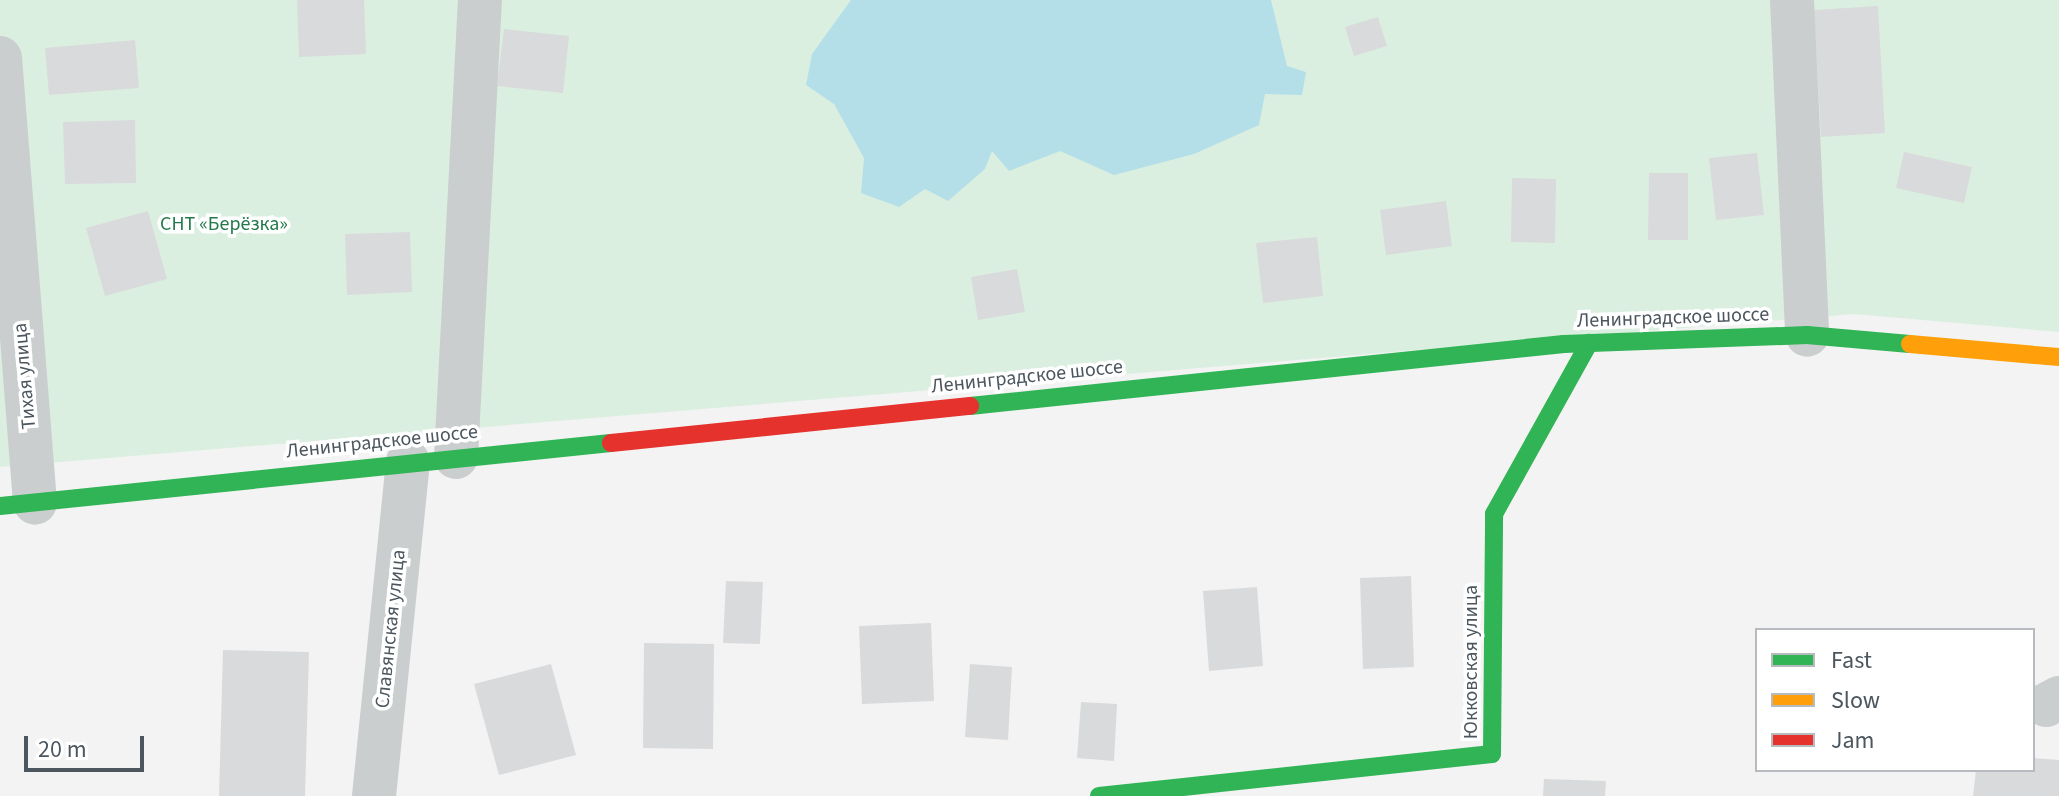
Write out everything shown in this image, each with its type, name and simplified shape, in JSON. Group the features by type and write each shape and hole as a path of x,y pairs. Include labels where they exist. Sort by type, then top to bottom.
{"main road":[{"name":"Ленинградское шоссе","path":"17,504 1589,343 1807,335 2059,357"},
{"name":"Юкковская улица","path":"1099,796 1492,754 1494,514 1589,343"}],"street":[{"path":"456,457 480,0"},
{"path":"1792,0 1807,335"},
{"name":"Тихая улица","path":"0,58 17,504"},
{"name":"Славянская улица","path":"374,796 408,462"}],"green space":[{"name":"СНТ «Берёзка»","path":"0,0 2059,0 2059,332 1854,314 0,467"}],"water":[{"path":"851,0 1271,0 1287,66 1306,72 1302,95 1265,94 1259,125 1194,154 1114,175 1060,151 1009,171 992,151 985,169 948,201 925,189 899,207 861,193 864,158 834,104 806,85 812,54"}],"building":[{"path":"297,0 364,0 366,54 299,57"},
{"path":"1878,6 1885,133 1821,137 1814,10"},
{"path":"1378,17 1387,46 1354,56 1345,27"},
{"path":"504,29 569,36 563,93 497,86"},
{"path":"135,40 139,88 49,95 45,48"},
{"path":"135,120 136,183 65,184 63,122"},
{"path":"1904,152 1972,167 1964,203 1896,188"},
{"path":"1757,153 1764,215 1716,220 1709,158"},
{"path":"1649,173 1688,173 1688,240 1648,240"},
{"path":"1512,178 1556,179 1555,243 1511,242"},
{"path":"1446,201 1452,246 1386,255 1380,210"},
{"path":"148,211 167,279 105,296 86,228"},
{"path":"410,232 412,292 347,295 345,234"},
{"path":"1317,237 1323,296 1263,303 1256,243"},
{"path":"1017,269 1025,312 978,320 971,277"},
{"path":"1411,576 1414,667 1363,669 1360,578"},
{"path":"726,581 763,582 760,644 723,643"},
{"path":"1257,587 1263,666 1209,671 1203,591"},
{"path":"931,623 934,701 862,704 859,626"},
{"path":"644,643 714,644 713,749 643,748"},
{"path":"223,650 309,652 305,796 219,796"},
{"path":"551,664 576,755 499,775 474,684"},
{"path":"970,664 1012,667 1008,740 965,737"},
{"path":"1081,702 1117,704 1114,761 1077,758"},
{"path":"2035,758 2059,760 2059,796 1973,796 1976,772 2035,772"},
{"path":"1544,779 1606,781 1605,796 1543,796"}],"traffic: fast":[{"path":"970,406 1564,344 1807,335 1910,344"},
{"path":"1099,796 1492,754 1494,514 1589,343"},
{"path":"0,506 611,443"}],"traffic: slow":[{"path":"1910,344 2059,357"}],"traffic: jam":[{"path":"611,443 970,406"}]}
